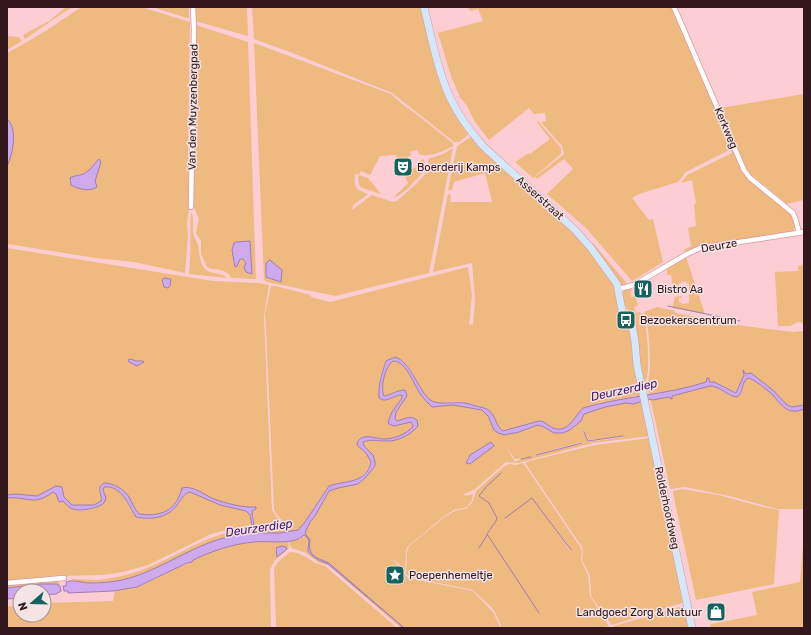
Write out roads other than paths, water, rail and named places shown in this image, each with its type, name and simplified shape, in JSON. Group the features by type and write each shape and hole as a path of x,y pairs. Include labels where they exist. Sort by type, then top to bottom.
{"main road":[{"name":"Asserstraat","path":"424,7 448,93 473,134 483,146 575,230 591,248 618,284 621,302 628,314 632,328 642,390"},
{"name":"Rolderhoofdweg","path":"642,390 692,628"}],"street":[{"name":"Van den Muyzenbergpad","path":"191,207 194,30 193,7"},
{"name":"Kerkweg","path":"674,7 744,170 750,178 793,213 801,232"},
{"name":"Deurze","path":"619,289 634,285 700,248 801,232"},
{"path":"7,583 64,578"}],"waterway":[{"path":"668,306 740,321"},
{"path":"584,432 588,441 623,436"},
{"path":"536,455 582,443"},
{"path":"521,459 531,457"},
{"path":"501,473 479,496 489,503 497,518 487,534 539,613"},
{"path":"505,518 532,498 571,550"},
{"path":"479,548 487,535"}],"place":[{"name":"Boerderij Kamps","path":"403,167"},
{"name":"Bistro Aa","path":"643,289"},
{"name":"Bezoekerscentrum","path":"626,320"},
{"name":"Poepenhemeltje","path":"395,575"},
{"name":"Landgoed Zorg & Natuur","path":"716,612"}],"water label":[{"name":"Deurzerdiep","path":"624,390"},
{"name":"Deurzerdiep","path":"259,528"}]}
